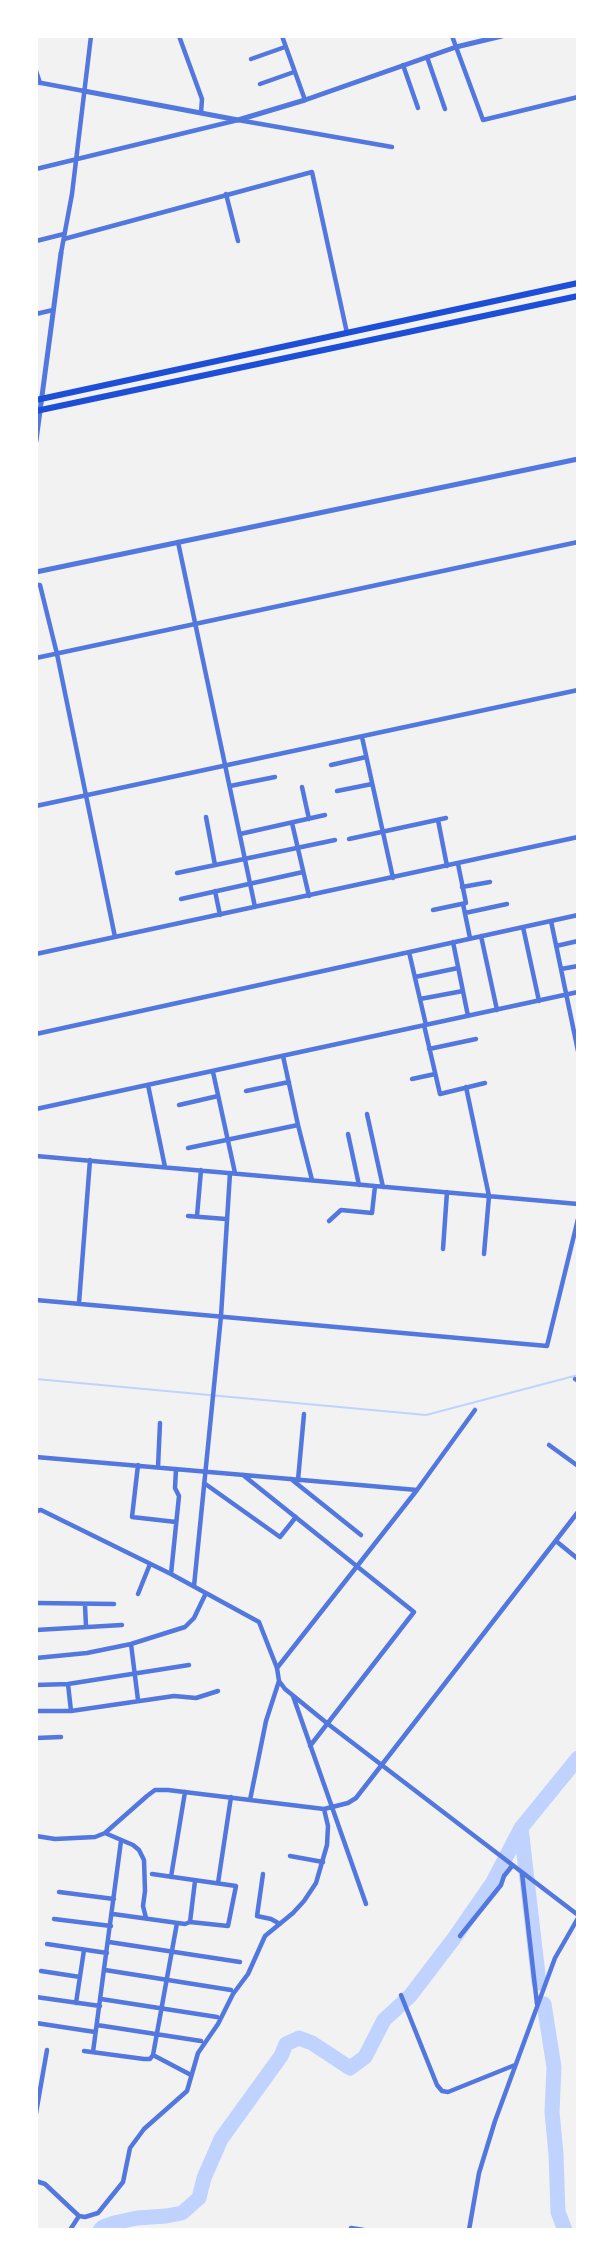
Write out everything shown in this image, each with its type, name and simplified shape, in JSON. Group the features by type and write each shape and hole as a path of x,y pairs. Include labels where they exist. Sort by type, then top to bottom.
{"main road":[{"path":"39,400 578,283"},
{"path":"38,410 578,296"}],"street":[{"path":"36,441 39,400 76,158 91,36"},
{"path":"179,36 202,99 201,113"},
{"path":"282,36 305,99"},
{"path":"452,36 483,120 578,97"},
{"path":"36,169 238,120 456,47 502,36"},
{"path":"251,59 285,47"},
{"path":"427,57 445,109"},
{"path":"403,65 418,108"},
{"path":"36,71 38,82 392,147"},
{"path":"260,84 294,72"},
{"path":"36,241 64,236 312,172 347,333"},
{"path":"226,194 238,241"},
{"path":"36,314 53,310"},
{"path":"36,572 578,459"},
{"path":"178,542 255,908"},
{"path":"36,658 578,542"},
{"path":"36,585 40,585 57,654 115,937"},
{"path":"36,806 578,690"},
{"path":"362,737 393,878"},
{"path":"331,765 366,757"},
{"path":"230,786 275,777"},
{"path":"337,791 372,784"},
{"path":"302,787 309,819"},
{"path":"240,834 325,815"},
{"path":"206,817 215,865"},
{"path":"349,839 446,818"},
{"path":"438,820 447,866"},
{"path":"292,823 309,896"},
{"path":"36,954 578,837"},
{"path":"177,873 335,840"},
{"path":"458,864 470,938"},
{"path":"181,899 303,872"},
{"path":"462,887 490,882"},
{"path":"215,891 220,915"},
{"path":"433,910 464,904"},
{"path":"465,913 507,904"},
{"path":"36,1034 578,915"},
{"path":"551,921 578,1051"},
{"path":"523,927 539,1001"},
{"path":"481,936 497,1010"},
{"path":"556,946 578,941"},
{"path":"453,942 468,1016"},
{"path":"409,952 440,1094 485,1083"},
{"path":"561,969 578,966"},
{"path":"415,977 458,968"},
{"path":"420,999 463,991"},
{"path":"36,1109 578,992"},
{"path":"572,1021 578,1019"},
{"path":"429,1049 476,1039"},
{"path":"283,1056 312,1180"},
{"path":"194,1586 221,1316 226,1220 232,1173 228,1139 213,1072"},
{"path":"412,1079 435,1074"},
{"path":"246,1091 289,1082"},
{"path":"148,1085 165,1167"},
{"path":"466,1087 489,1196 484,1254"},
{"path":"179,1105 218,1096"},
{"path":"367,1114 383,1187"},
{"path":"188,1148 298,1125"},
{"path":"348,1134 359,1185"},
{"path":"36,1156 578,1204"},
{"path":"79,1303 90,1160"},
{"path":"197,1216 201,1170"},
{"path":"329,1221 341,1210 372,1213 375,1186"},
{"path":"443,1249 447,1192"},
{"path":"188,1216 226,1220"},
{"path":"36,1299 547,1346 578,1219"},
{"path":"444,1233 452,1234"},
{"path":"569,1254 578,1255"},
{"path":"277,1668 417,1490 475,1410"},
{"path":"298,1480 304,1414"},
{"path":"158,1467 160,1423"},
{"path":"549,1445 578,1466"},
{"path":"36,1456 417,1490"},
{"path":"138,1465 132,1517 176,1522"},
{"path":"171,1574 178,1496 175,1488 176,1469"},
{"path":"243,1475 414,1612 310,1746"},
{"path":"291,1479 361,1535"},
{"path":"204,1483 280,1537 296,1517"},
{"path":"36,1511 41,1510 171,1574 259,1622 277,1668 279,1681 266,1721 250,1800"},
{"path":"36,1836 55,1839 95,1837 105,1833 155,1790 324,1809 348,1803 356,1798 578,1512"},
{"path":"555,1543 578,1559"},
{"path":"138,1593 150,1564"},
{"path":"36,1658 87,1653 130,1644 185,1627 194,1618 206,1593"},
{"path":"36,1603 114,1604"},
{"path":"85,1605 86,1627"},
{"path":"36,1630 122,1625"},
{"path":"130,1644 138,1700"},
{"path":"36,1685 68,1684 189,1665"},
{"path":"279,1681 293,1696 381,1766 578,1917 555,1958 515,2066 479,2173 469,2230"},
{"path":"68,1684 71,1711"},
{"path":"36,1711 71,1711 174,1696 196,1698 218,1691"},
{"path":"293,1696 366,1904"},
{"path":"36,1738 61,1737"},
{"path":"171,1877 185,1792"},
{"path":"218,1883 231,1797"},
{"path":"36,2181 45,2184 79,2216 85,2217 98,2213 123,2182 130,2148 144,2129 187,2091 198,2053 218,2024 233,1994 248,1974 265,1936 304,1901 316,1883 323,1862 328,1826 324,1809"},
{"path":"105,1833 133,1845 139,1850 144,1860 143,1906 146,1918"},
{"path":"93,2052 121,1841"},
{"path":"290,1856 323,1862"},
{"path":"460,1936 501,1885 511,1866"},
{"path":"112,1914 177,1923 228,1926 236,1886 152,1874"},
{"path":"263,1874 257,1916 280,1924"},
{"path":"523,1874 537,2006"},
{"path":"190,1922 195,1881"},
{"path":"59,1892 114,1899"},
{"path":"54,1918 111,1926"},
{"path":"84,2051 144,2060 150,2059 153,2055 177,1923"},
{"path":"109,1942 240,1962"},
{"path":"47,1944 107,1953"},
{"path":"76,2003 84,1950"},
{"path":"105,1970 231,1990"},
{"path":"41,1971 80,1977"},
{"path":"401,1995 437,2085 442,2091 448,2092 515,2066"},
{"path":"36,1997 100,2006"},
{"path":"101,1998 217,2017"},
{"path":"36,2024 95,2032"},
{"path":"97,2025 201,2042"},
{"path":"36,2109 47,2050"},
{"path":"153,2055 191,2075"},
{"path":"36,2076 42,2077"},
{"path":"70,2230 73,2222 79,2216"},
{"path":"351,2228 364,2230"}],"waterway":[{"path":"36,1379 426,1415 578,1375"},
{"path":"100,2230 114,2223 137,2218 182,2213 199,2198 204,2178 221,2139 281,2056 286,2044 299,2038 312,2043 350,2068 365,2057 384,2020 410,1996 455,1937 493,1882 521,1828 578,1758"},
{"path":"521,1828 539,1983"},
{"path":"544,2004 554,2067 552,2112 558,2212 565,2230"}]}
